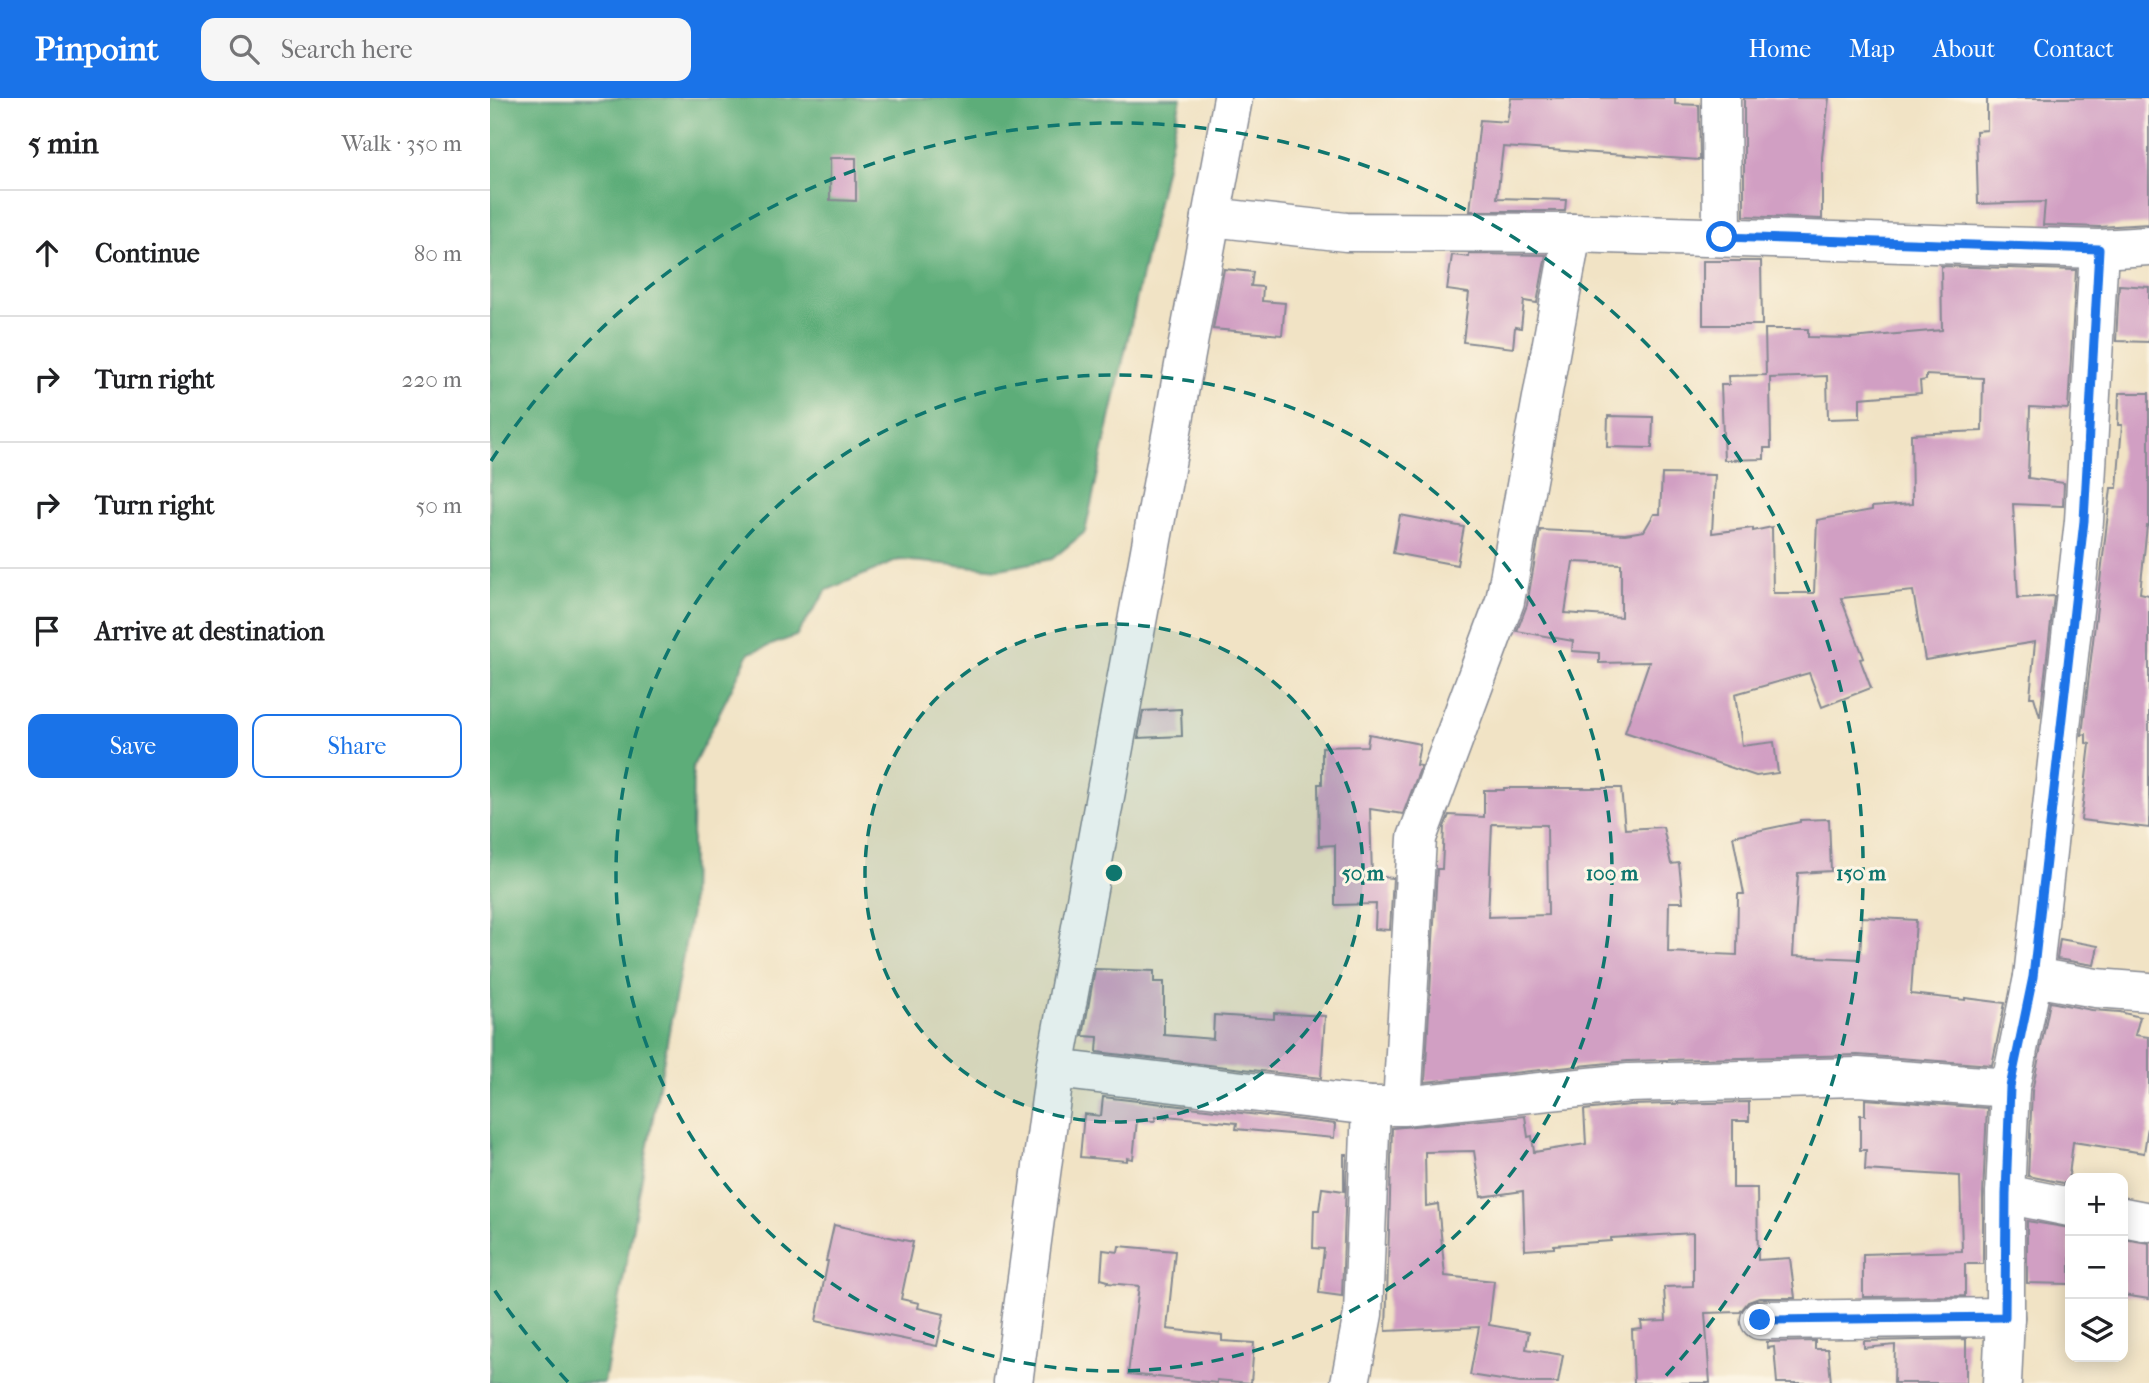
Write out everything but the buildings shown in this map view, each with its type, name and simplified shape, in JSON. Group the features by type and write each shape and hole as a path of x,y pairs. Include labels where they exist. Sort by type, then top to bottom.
{"street":[{"path":"1013,1383 1055,1069 1233,98"},
{"path":"1721,98 1722,237"},
{"path":"1211,217 1346,232 1572,233 2099,249 2149,246"},
{"path":"1350,1383 1363,1314 1418,838 1505,601 1572,233"},
{"path":"2002,1383 2010,1087 2033,977 2084,521 2099,249"},
{"path":"2033,977 2095,988 2149,992"},
{"path":"1055,1069 1387,1106 1629,1083 1858,1077 2010,1087"},
{"path":"2006,1194 2065,1206"},
{"path":"2128,1218 2149,1222"},
{"path":"1760,1320 2005,1317"}],"green space":[{"path":"490,98 1181,98 1085,532 1052,559 1000,569 899,560 827,590 796,636 749,653 693,766 691,912 604,1383 490,1383"}],"route":[{"path":"1722,237 2099,249 2084,521 2033,977 2010,1087 2005,1317 1760,1320"}]}
